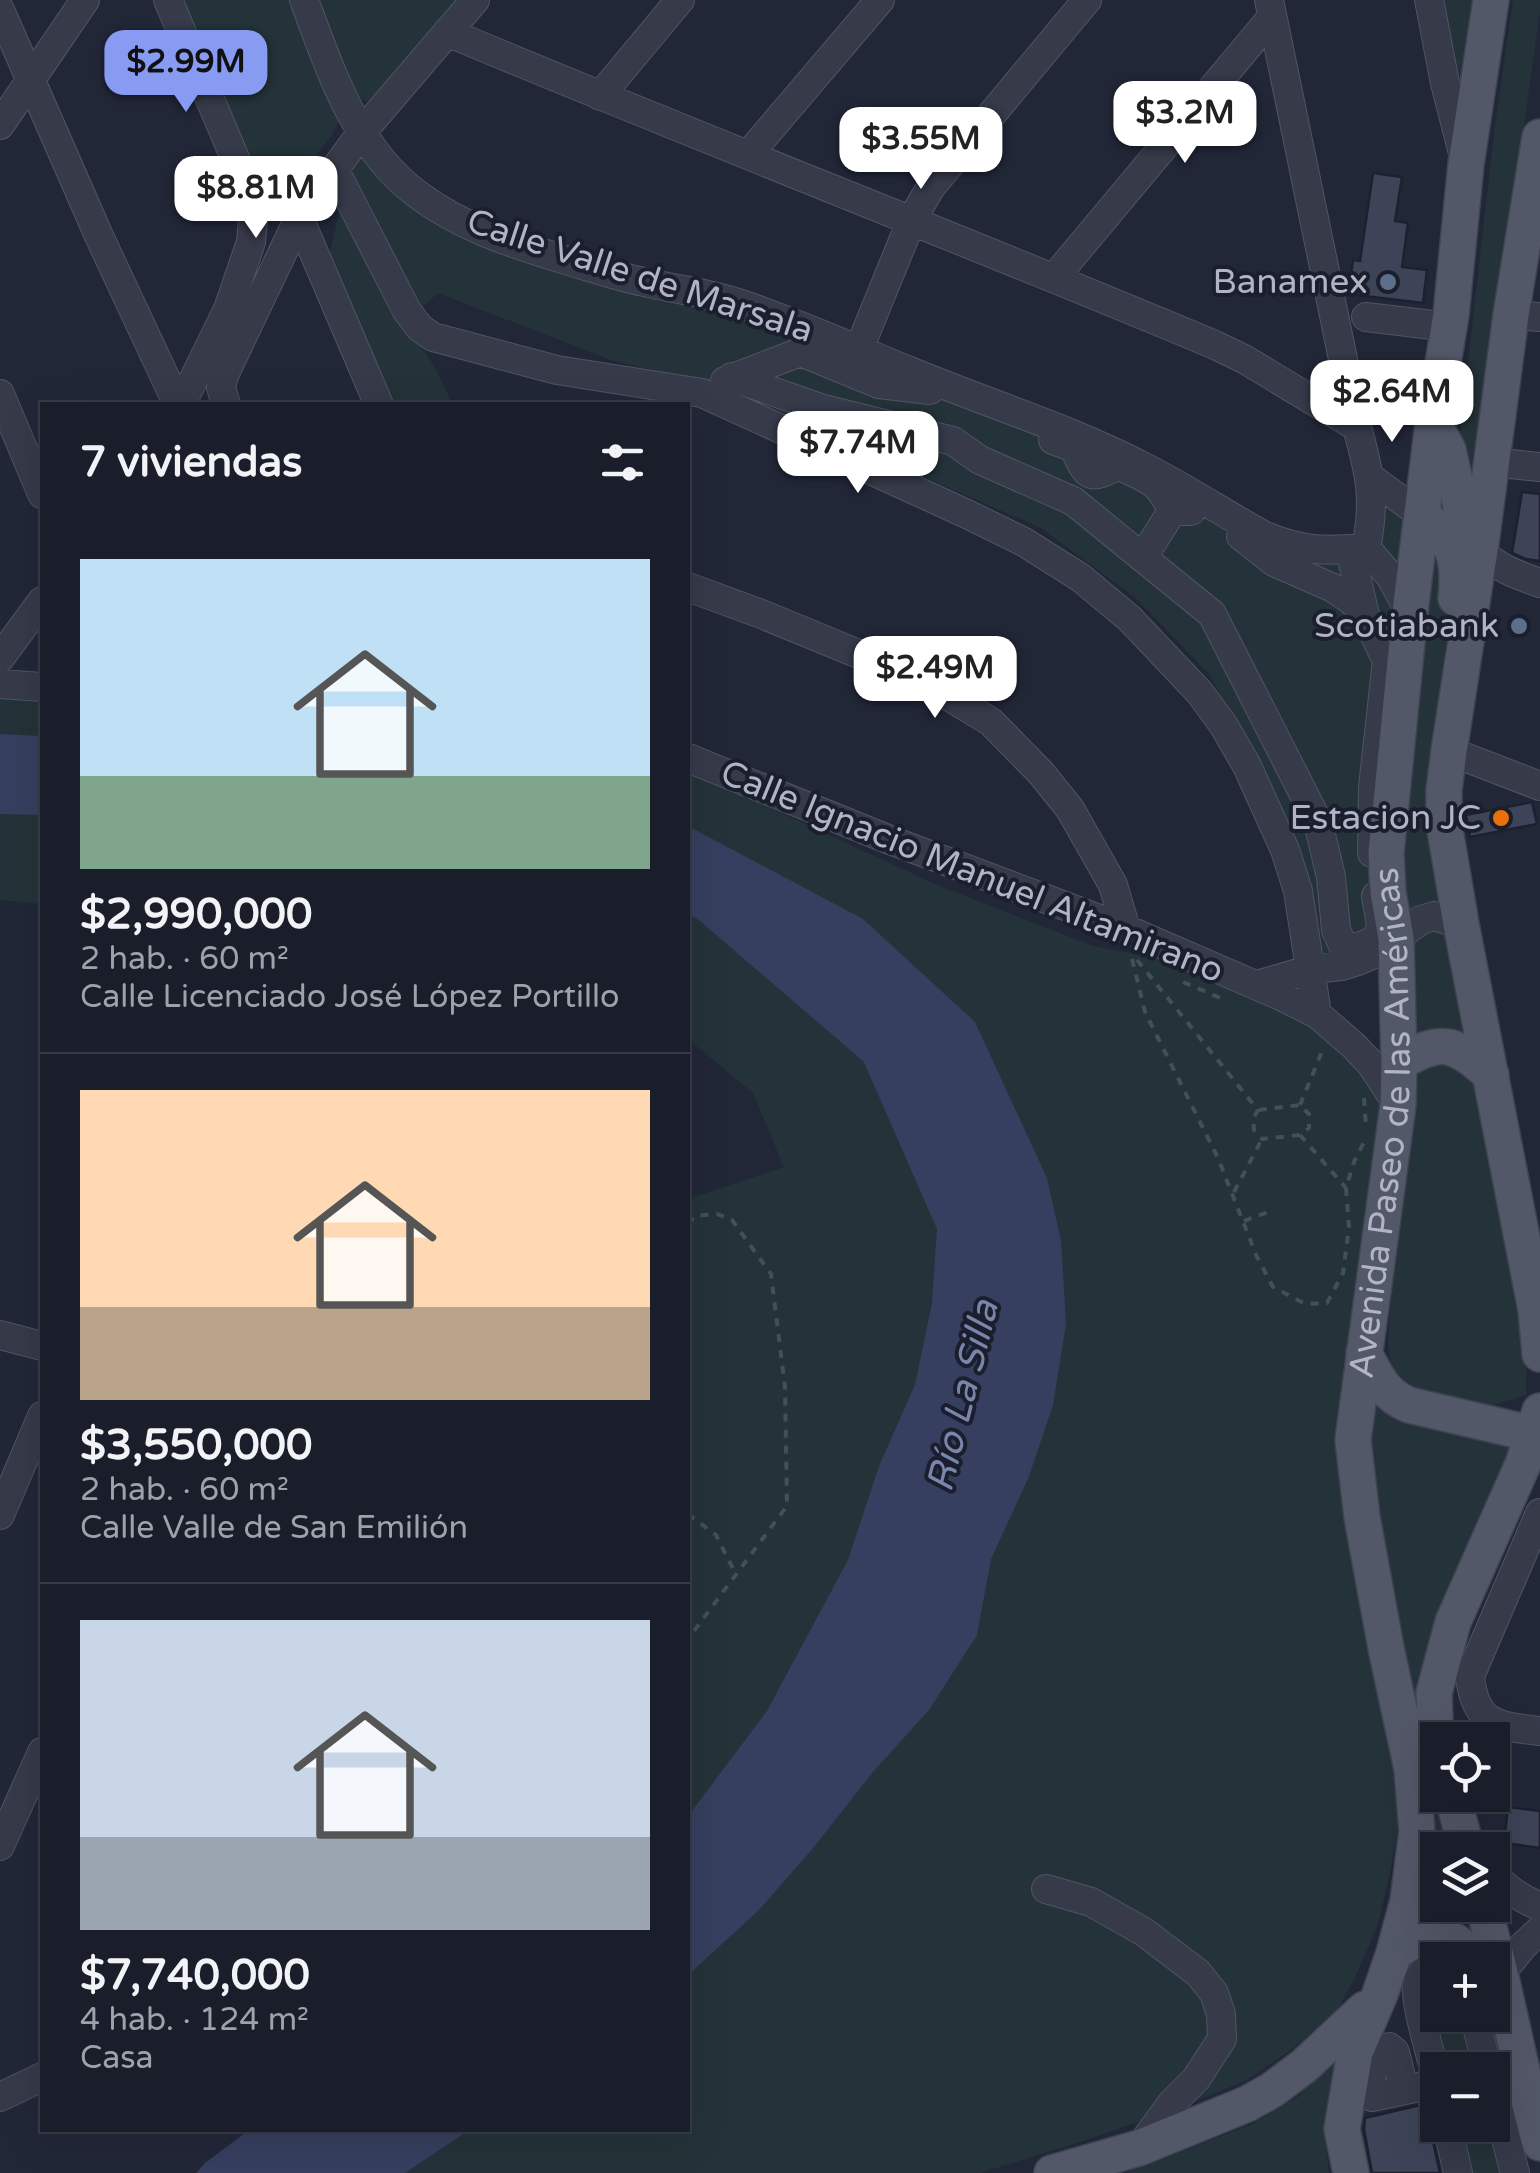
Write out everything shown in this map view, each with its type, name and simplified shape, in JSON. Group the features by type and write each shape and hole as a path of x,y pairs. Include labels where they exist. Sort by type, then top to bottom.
{"main road":[{"name":"Avenida Paseo de las Américas","path":"1351,2173 1342,2129 1355,2052 1394,1954 1417,1832 1412,1769 1362,1517 1353,1440 1398,1105 1396,938 1386,853 1433,423 1449,328 1466,164 1490,0"},
{"name":"Avenida Paseo de las Américas","path":"1540,145 1526,316 1490,462 1444,790 1444,824 1461,924 1536,1310 1540,1354"},
{"path":"1433,423 1448,450 1463,515 1480,550"},
{"path":"1424,516 1445,536 1457,559 1453,640 1460,678"},
{"path":"1399,1063 1429,1047 1445,1045 1464,1053 1490,1074"},
{"path":"1364,1353 1384,1389 1409,1405 1538,1428 1453,1622 1434,1693 1434,1722"},
{"path":"1394,1954 1416,1940 1436,1936 1455,1942"},
{"path":"1052,2173 1139,2148 1247,2104 1304,2066 1380,1994"},
{"path":"1506,2032 1519,2086 1540,2143"}],"street":[{"path":"0,125 85,0"},
{"path":"168,0 238,162 254,210 251,242 228,309 181,402"},
{"name":"Calle Valle de Marsala","path":"304,0 341,97 362,132 390,169 416,194 468,226 529,249 651,284 734,301 846,343 1146,468 1265,536 1323,552 1358,549"},
{"path":"223,396 229,363 300,218 362,132 475,0"},
{"path":"600,96 680,0"},
{"path":"749,154 880,0"},
{"path":"702,393 732,377 801,352 846,343 931,188 1087,0"},
{"path":"1429,0 1466,164"},
{"path":"1054,278 1271,8"},
{"path":"1271,8 1358,427 1379,483 1424,516"},
{"path":"0,10 99,236 178,402"},
{"path":"448,32 912,219 1244,359 1358,427"},
{"path":"334,170 407,311 420,328 433,336 557,370 702,393 1024,542 1081,578 1130,619 1200,693 1247,766 1285,850 1298,891 1318,1014"},
{"path":"300,218 378,402"},
{"path":"1366,317 1449,328"},
{"path":"801,352 879,384 926,388 1074,448 1081,468 1088,473 1095,475 1118,465 1159,486 1172,511"},
{"path":"732,377 820,408 953,441 980,460 1073,501 1212,614 1318,822 1336,930 1344,948 1368,943 1380,929 1372,841 1372,787 1387,660 1365,615 1356,569 1358,549 1370,522 1379,483"},
{"path":"0,394 40,489"},
{"path":"1490,462 1540,467"},
{"path":"1379,483 1405,484 1428,469"},
{"path":"1143,557 1172,511"},
{"path":"1172,511 1204,511 1274,562 1333,588 1365,615"},
{"path":"1358,549 1390,576 1410,612"},
{"path":"1480,550 1505,570 1540,583"},
{"path":"690,588 924,681 991,722 1070,809 1112,885 1128,941"},
{"path":"1,655 40,604"},
{"path":"0,684 40,687"},
{"path":"1449,751 1540,786"},
{"name":"Calle Ignacio Manuel Altamirano","path":"690,759 1128,941 1257,985 1318,1014 1371,1064 1398,1105"},
{"name":"Calle Ignacio Manuel Altamirano","path":"1257,985 1310,960 1342,966 1358,961 1421,920 1434,916 1461,924"},
{"path":"1310,960 1340,942"},
{"path":"0,1335 40,1345"},
{"path":"0,1515 40,1421"},
{"path":"1540,1513 1527,1570 1470,1676 1472,1694 1488,1720 1500,1726 1540,1731"},
{"path":"0,1846 40,1756"},
{"path":"1510,1888 1540,1906"},
{"path":"1046,1889 1091,1902 1144,1932 1198,1972 1214,1993 1221,2014 1222,2039 1196,2079 1172,2103 1139,2148"},
{"path":"1510,1964 1540,1930"},
{"path":"1420,1979 1416,1990 1420,2007"},
{"path":"1404,2089 1438,2083 1426,2032"},
{"path":"0,2097 40,2078"},
{"path":"1515,2173 1519,2086"},
{"path":"1451,2142 1458,2173"}],"path":[{"path":"1128,941 1145,961"},
{"path":"1128,941 1258,1110"},
{"path":"1128,941 1145,1012 1210,1143 1257,1257 1273,1287 1304,1304 1327,1303 1344,1273 1349,1228 1346,1188 1367,1138 1363,1089"},
{"path":"1173,977 1233,1003"},
{"path":"1300,1105 1325,1045"},
{"path":"1262,1139 1254,1130 1252,1119 1258,1110 1300,1105"},
{"path":"1262,1139 1300,1135 1309,1128 1308,1114 1300,1105"},
{"path":"1300,1135 1346,1188"},
{"path":"1232,1194 1262,1139"},
{"path":"1244,1221 1274,1210"},
{"path":"690,1222 695,1216 717,1214 732,1220 771,1274 785,1387 786,1506 690,1636"},
{"path":"690,1516 716,1535 736,1575"}],"shaded area":[{"path":"179,0 289,0 341,118 332,135 272,209 265,201"},
{"path":"318,0 460,0 370,102 359,99 351,90"},
{"path":"1440,0 1482,0 1462,78 1456,66"},
{"path":"1513,0 1540,0 1540,10 1475,479 1456,468"},
{"path":"362,158 393,192 474,239 661,301 711,304 823,345 1117,470 1259,546 1370,571 1394,602 1379,931 1335,959 1324,954 1316,941 1264,780 1210,675 1136,598 1041,528 729,392 611,360 438,293 419,310 348,169"},
{"path":"339,212 399,315 434,366 452,402 387,402 327,266"},
{"path":"1379,503 1411,520 1403,587 1380,547 1383,532"},
{"path":"1439,559 1455,567 1433,747 1444,908 1408,915 1402,854 1406,795 1432,572"},
{"path":"0,697 40,699 40,904 0,900"},
{"path":"690,771 937,885 1093,946 1171,961 1303,1013 1348,1049 1383,1107 1384,1119 1336,1458 1346,1523 1388,1696 1401,1809 1378,1924 1338,2009 1291,2050 1245,2081 1086,2140 980,2173 351,2173 341,2132 690,2132 690,1198 784,1167 753,1093 690,1041"},
{"path":"1430,930 1451,936 1472,1044 1439,1033 1409,1035 1405,943"},
{"path":"1447,1058 1486,1098 1526,1345 1526,1395 1492,1405 1405,1388 1390,1370 1388,1341 1408,1071"},
{"path":"1375,1396 1512,1444 1431,1648 1423,1708 1427,1722 1420,1722 1420,1739 1379,1520 1369,1441"},
{"path":"1429,1812 1445,1812 1453,1832 1430,1832"},
{"path":"1437,2032 1466,2032 1471,2052 1442,2052"},
{"path":"1338,2054 1327,2113 1329,2173 1126,2173 1253,2124 1299,2096"},
{"path":"1463,2142 1493,2142 1501,2173 1470,2173"}],"water":[{"path":"0,734 40,736 40,815 0,814"},
{"name":"Río La Silla","path":"690,827 863,919 975,1022 1047,1178 1061,1241 1066,1324 1053,1405 1028,1479 991,1559 977,1635 929,1710 872,1773 814,1847 759,1910 690,1973 690,1813 767,1711 848,1560 879,1466 915,1385 932,1303 937,1229 864,1062 690,915"},
{"path":"246,2132 466,2132 405,2173 196,2173"}],"building":[{"path":"1373,173 1402,177 1395,221 1408,223 1402,267 1427,270 1423,303 1348,294 1353,260 1360,261"},
{"path":"1522,492 1540,494 1540,561 1512,553"},
{"name":"Estacion JC","path":"1532,802 1537,824 1470,837 1466,815"},
{"path":"1510,1807 1540,1811 1540,1848 1512,1844 1510,1832 1505,1832"},
{"path":"1420,2105 1420,2142 1433,2142 1440,2173 1372,2173 1365,2118"}],"place":[{"name":"Banamex","path":"1388,282"},
{"name":"Scotiabank","path":"1519,626"},
{"name":"Estacion JC","path":"1501,818"}]}
